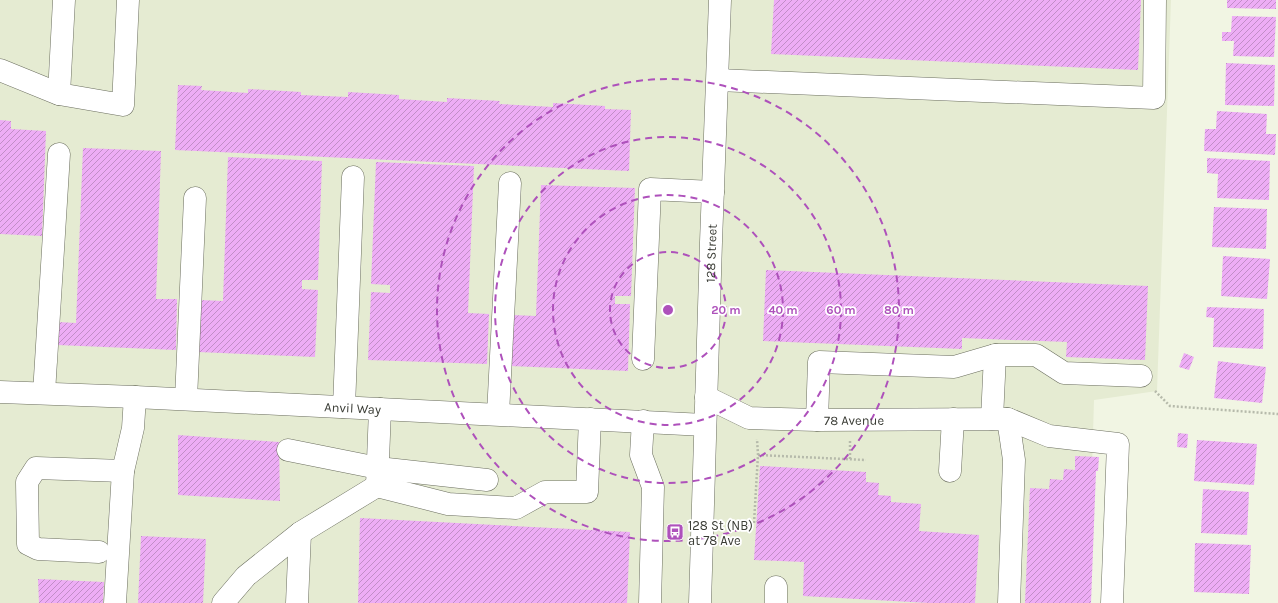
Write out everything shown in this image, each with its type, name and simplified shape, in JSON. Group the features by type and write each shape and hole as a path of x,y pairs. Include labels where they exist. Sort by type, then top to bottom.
{"street":[{"path":"59,94 64,0"},
{"path":"0,70 59,94 123,105 128,0"},
{"name":"128 Street","path":"700,603 720,0"},
{"path":"718,80 1154,98 1155,0"},
{"path":"44,394 59,154"},
{"path":"344,407 352,177"},
{"path":"498,414 510,183"},
{"path":"643,359 650,189 713,192"},
{"path":"186,399 195,198"},
{"path":"817,420 819,362 954,367 995,354 1036,355 1064,373 1141,376"},
{"path":"995,354 1000,419 1014,460 1009,603"},
{"name":"Anvil Way","path":"0,392 186,399 705,425"},
{"path":"115,603 123,471 133,428 134,397"},
{"name":"78 Avenue","path":"706,397 749,418 817,420 1000,419"},
{"path":"377,477 380,409"},
{"path":"288,450 377,477 448,504 516,508 545,492 587,492 590,419"},
{"path":"950,471 952,419"},
{"path":"1000,419 1049,436 1118,444 1112,603"},
{"path":"642,422 641,455 653,487 650,603"},
{"path":"99,552 38,549 28,544 27,482 36,468 123,471"},
{"path":"222,603 246,576 300,533 377,477 487,480"},
{"path":"297,603 300,533"},
{"path":"244,603 246,576"}],"path":[{"path":"1141,376 1170,406 1278,414"},
{"path":"754,523 758,455 757,439"},
{"path":"850,439 850,459"},
{"path":"758,455 866,460"}],"shaded area":[{"path":"0,0 1171,0 1157,391 1094,400 1088,603 0,603"}],"building":[{"path":"774,0 1141,0 1138,70 771,54"},
{"path":"1227,0 1276,0 1276,9 1227,8"},
{"path":"1232,16 1276,17 1274,57 1233,56 1234,41 1222,41 1222,32 1231,32"},
{"path":"1226,63 1275,65 1274,106 1225,105"},
{"path":"178,85 202,86 201,90 248,93 248,89 301,92 301,95 348,97 348,92 399,95 399,99 447,102 447,98 500,101 499,104 553,107 553,103 605,106 605,109 631,110 629,171 175,150"},
{"path":"1217,111 1267,114 1266,134 1276,134 1275,155 1204,151 1205,129 1216,129"},
{"path":"0,120 11,121 11,129 46,131 42,236 0,234"},
{"path":"83,148 161,151 156,299 177,299 176,350 57,345 58,322 76,323"},
{"path":"228,157 322,161 318,280 302,280 302,289 318,290 315,357 198,352 200,300 223,301"},
{"path":"1207,158 1270,161 1269,200 1217,198 1218,174 1207,173"},
{"path":"376,162 474,166 468,313 489,314 487,364 368,360 371,292 390,293 390,285 371,284"},
{"path":"541,185 635,188 631,296 615,296 615,304 630,304 628,371 510,366 512,315 536,316"},
{"path":"1214,207 1267,209 1266,249 1212,247"},
{"path":"1223,256 1270,259 1267,299 1221,296"},
{"path":"766,270 1148,286 1145,360 1066,357 1067,342 962,338 962,349 763,341"},
{"path":"1207,307 1264,309 1263,349 1213,347 1214,318 1206,317"},
{"path":"1184,353 1194,357 1189,370 1179,367"},
{"path":"1218,361 1266,367 1262,403 1214,398"},
{"path":"1178,433 1188,434 1187,448 1177,447"},
{"path":"178,435 279,442 280,501 178,495"},
{"path":"1197,440 1257,444 1254,485 1194,481"},
{"path":"1075,456 1099,457 1098,471 1096,471 1091,603 1025,603 1030,488 1049,489 1050,479 1063,480 1064,469 1075,470"},
{"path":"760,466 866,472 866,482 879,483 878,495 891,496 891,502 921,504 919,531 979,535 975,603 929,603 803,596 804,562 754,560"},
{"path":"1203,489 1249,492 1247,535 1201,533"},
{"path":"360,518 630,532 627,603 358,603"},
{"path":"141,536 206,539 203,603 138,603"},
{"path":"1195,543 1251,545 1249,594 1194,592"},
{"path":"38,579 104,582 103,603 39,603"}],"place":[{"name":"128 St (NB) at 78 Ave","path":"675,532"}]}
